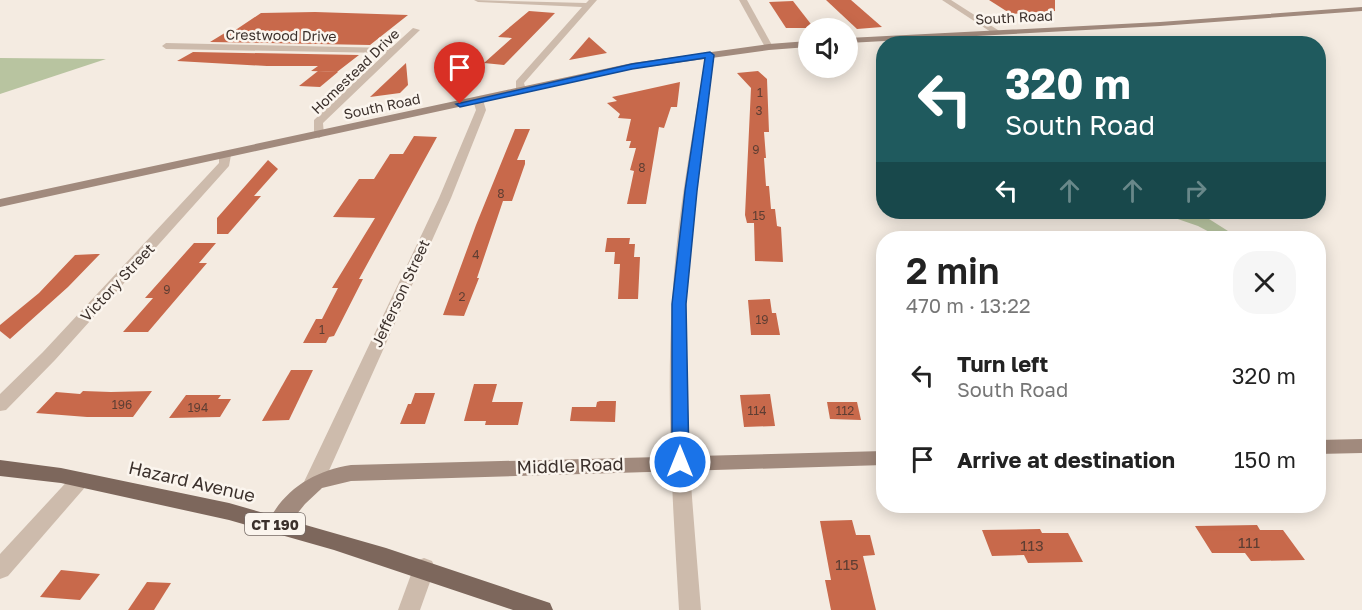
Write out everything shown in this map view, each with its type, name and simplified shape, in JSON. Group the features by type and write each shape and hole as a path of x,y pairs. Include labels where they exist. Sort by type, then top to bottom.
{"main road":[{"name":"South Road","path":"931,36 1362,9"},
{"name":"South Road","path":"858,40 876,39"},
{"name":"South Road","path":"0,203 632,66 798,45"},
{"path":"1326,447 1362,446"},
{"name":"Middle Road","path":"277,524 300,494 330,475 370,471 876,458"},
{"name":"Hazard Avenue","path":"0,468 80,480 185,500 277,524 424,568 542,610"}],"street":[{"path":"478,0 591,2"},
{"path":"743,0 769,47"},
{"path":"946,0 997,32"},
{"path":"521,90 519,83 591,2"},
{"name":"Homestead Drive","path":"319,135 318,122 416,30"},
{"name":"Crestwood Drive","path":"166,46 394,51"},
{"path":"690,610 680,462 679,304 691,191 710,55"},
{"name":"Jefferson Street","path":"313,484 445,198 481,110 478,100"},
{"name":"Victory Street","path":"0,405 49,356 225,164 225,155"},
{"path":"0,569 80,480"},
{"path":"409,610 424,568"}],"green space":[{"path":"0,58 106,59 0,94"},
{"path":"1178,219 1209,219 1228,231 1207,231"}],"building":[{"path":"826,0 851,0 882,27 858,29 858,18 845,18"},
{"path":"989,0 1055,0 1055,11 1011,14"},
{"path":"793,1 806,18 798,18 798,28 786,28 769,2"},
{"path":"529,11 555,13 504,65 484,63 512,38 498,37"},
{"path":"261,13 408,15 370,45 210,42 228,31 234,31"},
{"path":"589,37 607,53 569,60"},
{"path":"193,52 359,55 337,72 311,71 318,66 267,66 177,61"},
{"path":"406,63 408,85 400,93 370,97"},
{"path":"318,71 338,72 320,87 299,86"},
{"path":"758,71 767,79 769,132 764,132 766,186 769,186 771,209 775,209 777,226 781,227 783,262 755,261 754,223 747,223 745,215 751,88 737,73"},
{"path":"680,82 677,107 671,107 664,128 659,127 646,204 627,204 634,171 630,170 636,148 629,148 631,141 626,141 631,119 618,118 620,114 607,103 617,101 612,97"},
{"path":"515,129 530,129 517,160 525,160 525,164 512,201 503,201 477,278 479,278 464,316 443,315 476,225"},
{"path":"414,136 437,137 359,279 363,279 334,336 329,337 326,343 303,343 316,319 322,319 338,288 332,288 375,218 333,217 359,179 374,179 390,154 403,154"},
{"path":"268,160 278,169 254,196 261,196 228,234 217,234 217,218"},
{"path":"607,238 630,238 629,244 635,244 634,257 640,257 638,299 618,299 620,264 614,264 615,252 605,252"},
{"path":"194,243 216,243 199,263 207,263 148,332 123,332 153,298 145,298"},
{"path":"100,254 68,287 10,339 0,331 0,325 39,293 75,255"},
{"path":"770,299 772,313 776,313 780,335 751,335 748,300"},
{"path":"291,370 313,370 289,420 262,421"},
{"path":"474,384 497,384 492,402 523,402 518,425 485,425 486,421 464,421"},
{"path":"83,391 152,391 133,417 87,417 36,413 56,392 80,394"},
{"path":"415,393 435,393 425,424 400,424 408,404 411,404"},
{"path":"770,394 775,426 744,427 740,395"},
{"path":"186,395 221,395 218,399 231,399 220,417 169,418"},
{"path":"616,401 615,422 570,421 572,407 596,407 597,402"},
{"path":"827,402 857,402 861,420 830,419"},
{"path":"852,520 856,535 870,535 875,555 863,556 876,610 831,610 825,580 831,580 820,521"},
{"path":"1257,525 1260,530 1283,530 1305,560 1251,561 1245,553 1212,553 1195,526"},
{"path":"1040,529 1042,533 1068,533 1083,562 1028,563 1024,555 992,556 982,530"},
{"path":"61,570 100,574 80,600 40,597"},
{"path":"147,582 171,583 154,610 128,610"}],"route":[{"path":"460,104 632,66 710,55 691,191 679,304 680,462"}]}
